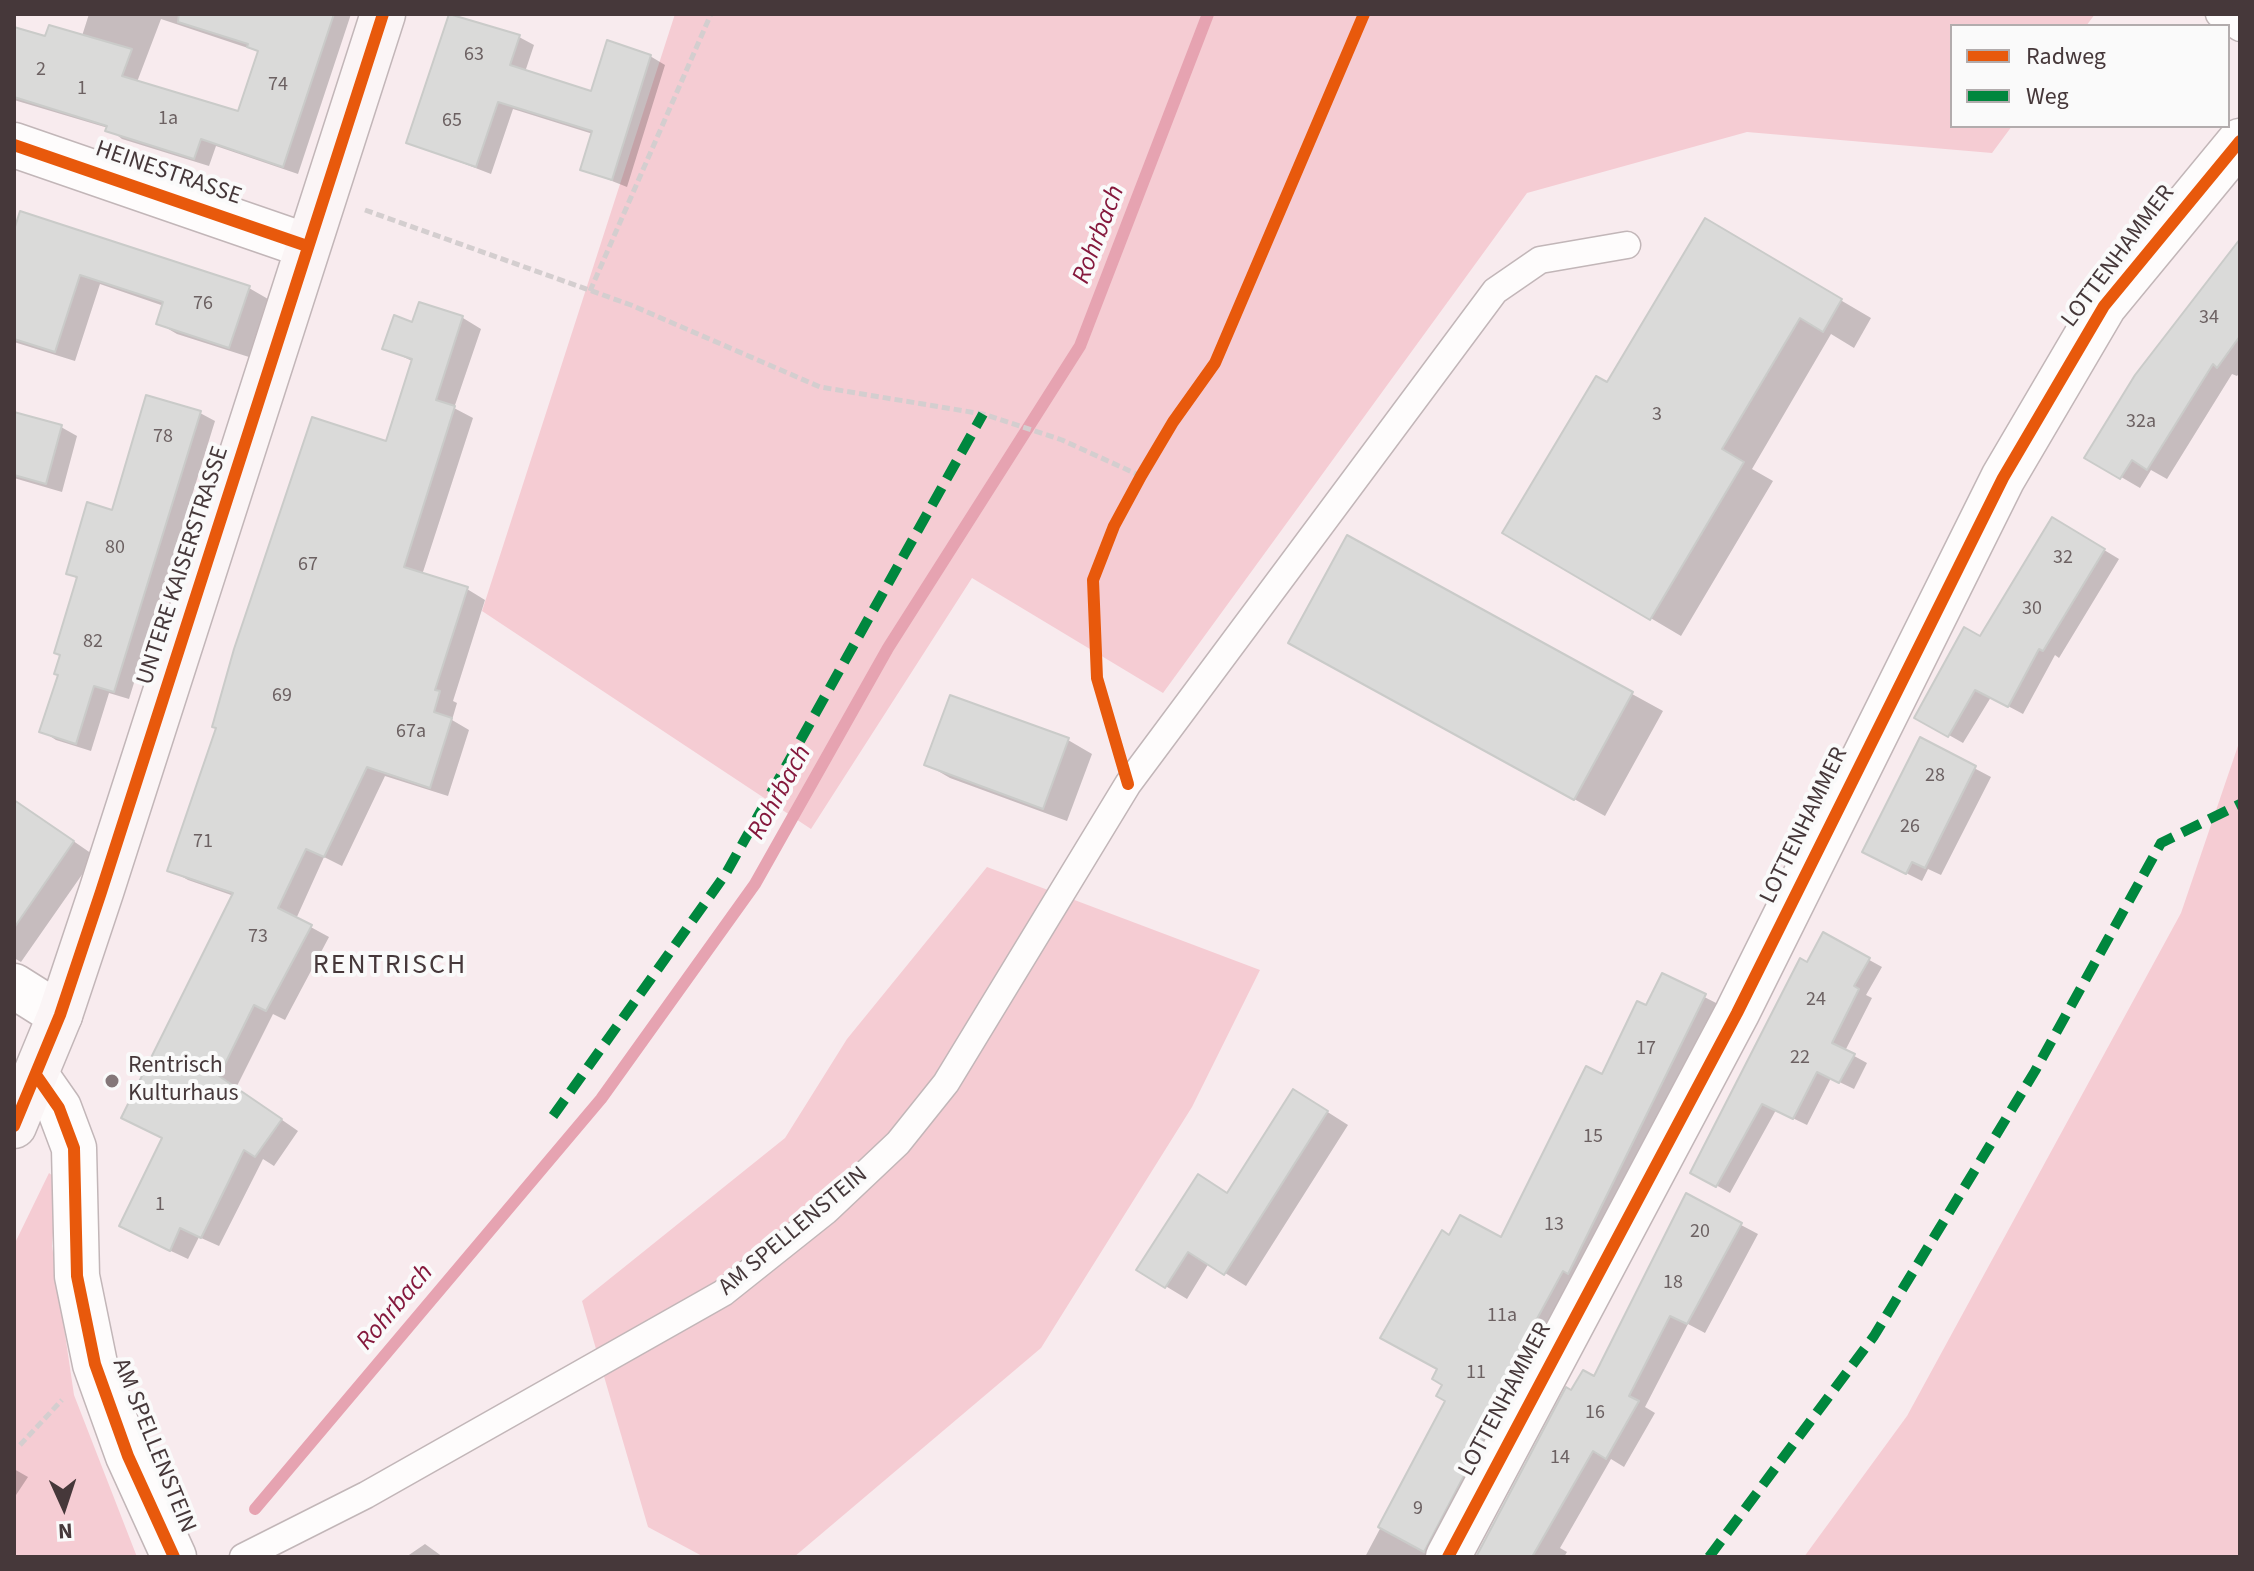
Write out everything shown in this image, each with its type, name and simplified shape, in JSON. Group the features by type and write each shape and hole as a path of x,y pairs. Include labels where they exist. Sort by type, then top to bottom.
{"main road":[{"name":"UNTERE KAISERSTRASSE","path":"14,1126 60,1015 207,569 323,195 383,14"}],"street":[{"name":"LOTTENHAMMER","path":"1448,1557 1737,1013 2003,478 2104,306 2240,141"},
{"name":"HEINESTRASSE","path":"14,145 307,246"},
{"path":"14,986 60,1015"},
{"name":"AM SPELLENSTEIN","path":"36,1075 59,1108 74,1148 77,1276 95,1364 128,1456 174,1557"}],"lane":[{"path":"2219,14 2240,28"},
{"name":"AM SPELLENSTEIN","path":"243,1557 366,1495 723,1293 826,1211 898,1143 946,1083 1128,784 1495,291 1540,260 1627,245"}],"path":[{"path":"590,291 711,14"},
{"path":"323,195 590,291 820,387 983,414 1021,426 1141,476"},
{"path":"20,1445 95,1364"}],"shaded area":[{"path":"675,14 2095,14 2088,24 1950,24 1950,128 2011,128 1992,153 1747,132 1527,193 1163,693 972,578 811,829 482,611"},
{"path":"2240,740 2240,1557 1804,1557 1907,1416 2181,913"},
{"path":"987,867 1260,970 1192,1107 1041,1348 794,1557 704,1557 648,1527 582,1301 785,1138 847,1039"},
{"path":"49,1173 57,1179 52,1246 74,1395 137,1557 14,1557 14,1245"}],"building":[{"path":"179,14 334,14 283,167 201,139 194,159 105,131 107,126 14,97 14,27 45,36 49,25 132,49 122,76 238,111 258,51 247,47 248,44 178,22"},
{"path":"449,14 520,35 510,65 591,91 607,40 651,55 612,180 580,170 592,131 498,102 476,167 406,143"},
{"path":"20,211 250,286 229,348 156,324 163,302 80,275 55,352 14,339 14,230"},
{"path":"1705,218 1842,299 1823,332 1800,318 1722,449 1744,462 1650,620 1502,533 1596,376 1607,382"},
{"path":"2240,239 2240,336 2217,368 2213,364 2147,470 2132,460 2120,479 2084,458 2135,375"},
{"path":"419,302 463,316 436,400 455,406 404,567 468,587 435,690 440,691 434,712 452,718 430,788 367,767 324,857 306,849 278,908 312,925 266,1011 254,1005 219,1076 282,1119 255,1157 244,1150 201,1238 180,1228 170,1251 119,1226 162,1138 121,1118 233,893 167,871 216,728 212,727 234,649 312,417 386,441 412,359 382,349 394,315 412,322"},
{"path":"146,395 201,411 114,692 94,686 76,744 39,732 58,675 54,674 60,655 54,653 77,577 66,574 87,502 112,510"},
{"path":"14,412 62,425 46,484 14,475"},
{"path":"2052,517 2105,549 2043,651 2039,649 2008,707 1975,690 1948,737 1914,718 1964,627 1980,636"},
{"path":"1347,535 1633,692 1574,800 1288,643"},
{"path":"950,695 1069,738 1043,809 924,765"},
{"path":"1920,737 1976,766 1925,868 1912,862 1906,874 1862,852"},
{"path":"14,800 74,841 14,928"},
{"path":"1823,932 1870,958 1854,986 1859,989 1832,1043 1855,1054 1839,1083 1817,1072 1793,1119 1762,1104 1716,1187 1690,1173 1800,958 1807,962"},
{"path":"1662,973 1706,994 1568,1274 1563,1271 1515,1359 1523,1363 1424,1552 1378,1527 1445,1401 1436,1396 1442,1385 1432,1379 1437,1369 1380,1338 1442,1230 1449,1235 1460,1215 1501,1237 1586,1066 1602,1074 1637,1001 1646,1005"},
{"path":"1293,1089 1328,1111 1224,1275 1188,1252 1165,1288 1136,1270 1198,1174 1227,1193"},
{"path":"1686,1193 1742,1223 1687,1324 1670,1316 1629,1396 1639,1401 1606,1459 1593,1451 1532,1557 1476,1557 1566,1387 1571,1390 1583,1370 1594,1376"}],"waterway":[{"name":"Rohrbach","path":"255,1509 601,1099 755,884 888,648 1080,346 1208,14"}],"marked path":[{"path":"553,1116 725,875 983,414"},
{"path":"1709,1557 1874,1336 2035,1071 2161,843 2240,804"}],"cycle path":[{"path":"14,1126 60,1015 101,892 383,14"},
{"path":"1128,784 1097,678 1093,580 1114,526 1141,476 1173,422 1215,363 1364,14"},
{"path":"1448,1557 1737,1013 2003,478 2104,306 2240,141"},
{"path":"14,145 307,246"},
{"path":"36,1075 59,1108 74,1148 77,1276 95,1364 128,1456 174,1557"}],"place":[{"name":"Rentrisch Kulturhaus","path":"112,1081"}],"district":[{"name":"RENTRISCH","path":"390,967"}]}
